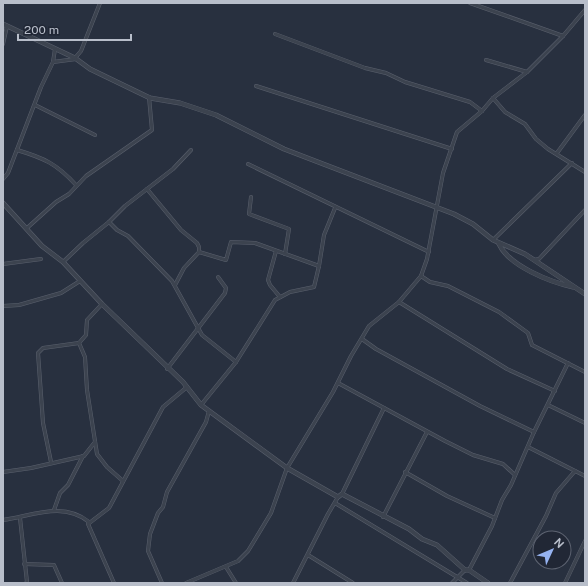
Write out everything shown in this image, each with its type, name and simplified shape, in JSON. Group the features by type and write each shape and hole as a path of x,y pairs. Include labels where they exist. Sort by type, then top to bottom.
{"street":[{"path":"53,62 75,58 81,51 100,3"},
{"path":"470,3 563,36"},
{"path":"186,583 238,562 248,551 259,536 271,513 287,468 338,383 351,356 369,326 399,302 421,276 429,252 438,209 443,173 459,129 469,123 493,98 527,72 563,36 585,10"},
{"path":"3,44 5,25 75,58 90,69 149,97 180,103 216,115 284,149 454,214 473,224 498,243 525,254 537,261 584,293"},
{"path":"275,34 366,68 386,73 405,82 470,102 482,111"},
{"path":"3,179 8,173 41,86 53,62 55,49"},
{"path":"486,60 527,72"},
{"path":"256,86 452,149"},
{"path":"27,228 56,202 69,194 86,176 152,130 149,97"},
{"path":"493,98 505,112 525,124 536,139 585,172"},
{"path":"35,105 95,135"},
{"path":"557,153 585,115"},
{"path":"17,150 43,158 57,167 76,186"},
{"path":"63,262 82,243 110,222 125,206 173,169 191,150"},
{"path":"493,240 572,163"},
{"path":"248,164 335,208 429,252"},
{"path":"147,189 181,230 199,247 199,252 184,268 175,285"},
{"path":"251,197 249,214 289,229 285,254"},
{"path":"3,203 42,246 63,262 102,304 167,369 188,387 201,405 287,468 437,545 467,570 488,583"},
{"path":"201,405 236,362 272,305 280,297 290,292 314,287 324,235 335,208"},
{"path":"537,261 585,210"},
{"path":"110,222 128,236 175,285 185,307 191,313 202,335 236,362"},
{"path":"199,252 226,260 231,242 237,241 256,243 319,266"},
{"path":"498,243 502,252 523,268 558,284 575,287"},
{"path":"276,251 268,280 270,285 280,297"},
{"path":"3,264 41,259"},
{"path":"421,276 430,282 448,286 499,312 528,333 532,345 585,372"},
{"path":"167,369 226,290 218,277"},
{"path":"3,306 19,305 61,293 80,281"},
{"path":"399,302 507,369 555,391"},
{"path":"51,462 43,423 38,353 43,348 79,343 86,335 87,320 102,304"},
{"path":"362,339 376,349 480,406 534,432"},
{"path":"79,343 85,357 87,390 96,454 106,466 123,481"},
{"path":"452,583 456,577 467,570 495,518 502,500 512,485 534,432 568,363"},
{"path":"338,383 412,422 427,432 473,455 503,464 516,475"},
{"path":"114,583 88,527 89,522 109,508 162,408 188,387"},
{"path":"548,406 585,423"},
{"path":"293,583 340,496 384,408"},
{"path":"162,583 148,550 150,534 167,492 206,422 209,411"},
{"path":"382,517 427,432"},
{"path":"54,510 60,493 68,484 84,456 95,442"},
{"path":"528,447 585,476"},
{"path":"87,453 96,454"},
{"path":"3,472 31,468 51,462 84,456"},
{"path":"510,583 546,516 556,493 575,471"},
{"path":"405,472 447,496 495,518"},
{"path":"335,503 467,583"},
{"path":"3,520 20,518 54,510 77,514 89,522"},
{"path":"20,518 26,583"},
{"path":"565,583 585,541"},
{"path":"581,549 585,551"},
{"path":"308,555 353,583"},
{"path":"24,564 54,564 62,583"},
{"path":"226,567 236,583"}]}
